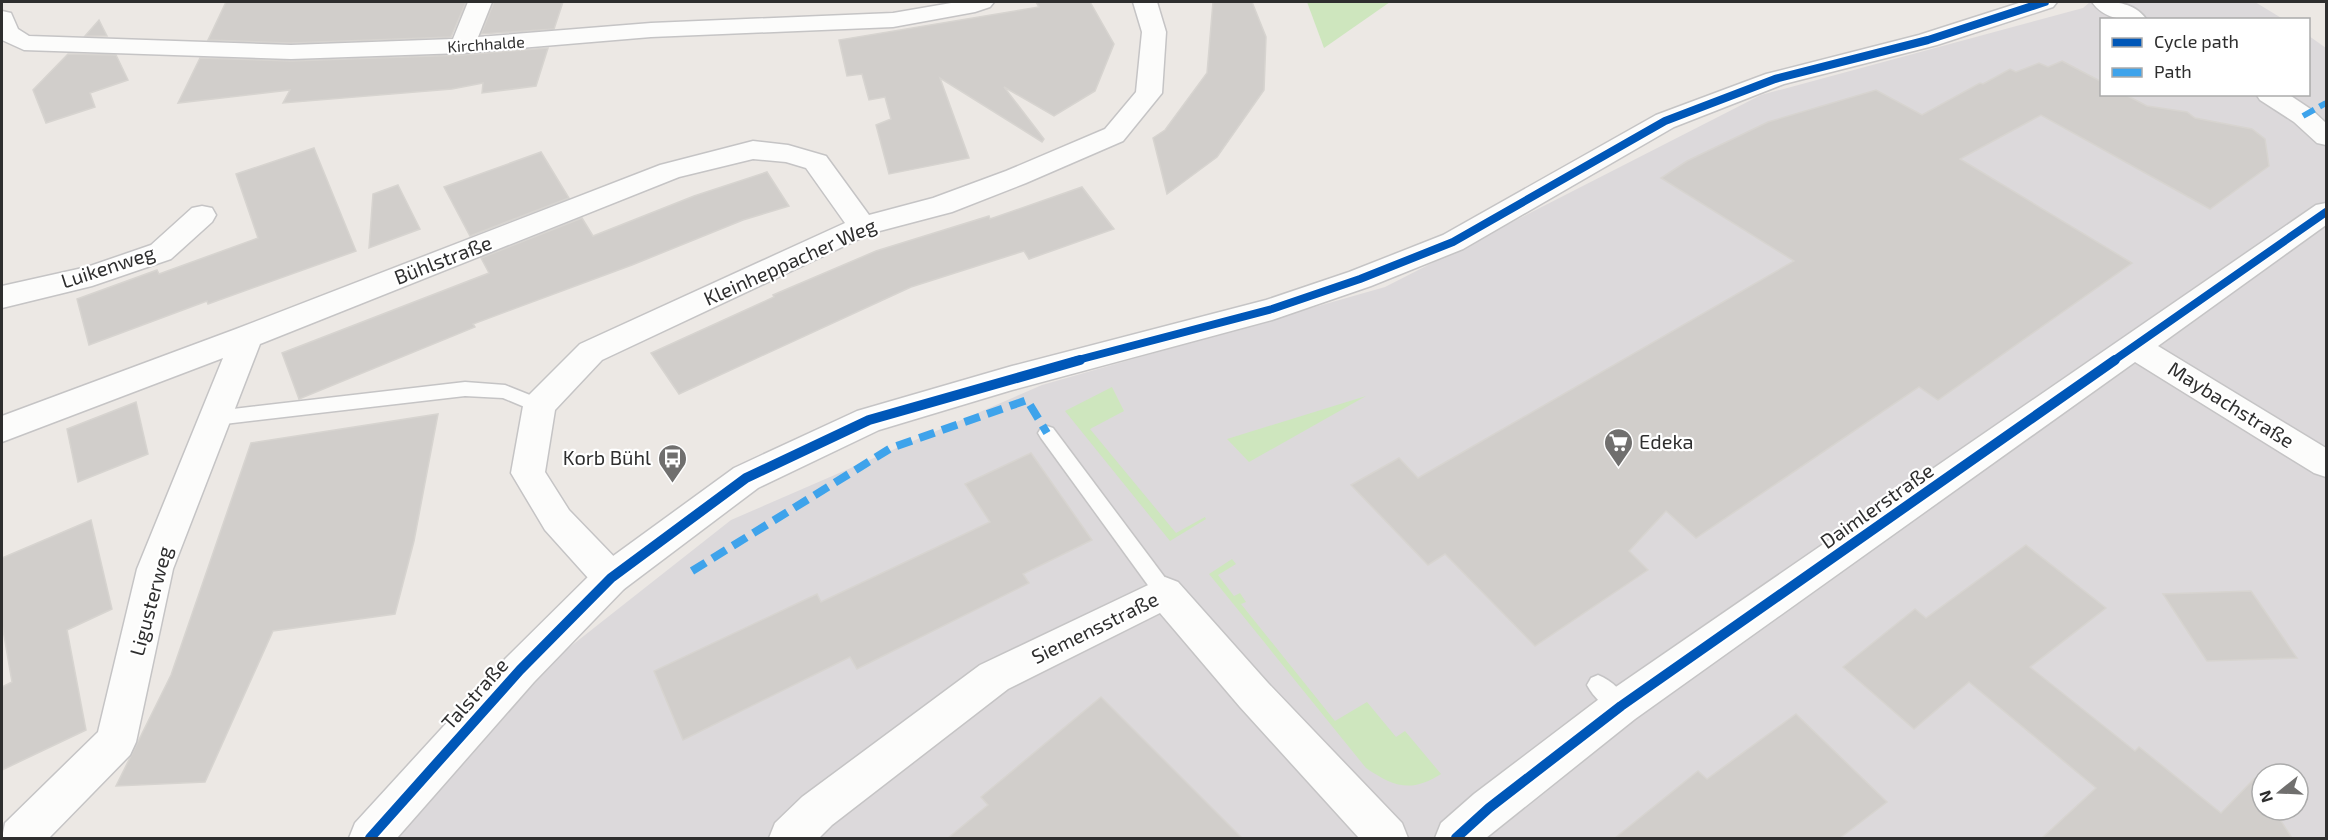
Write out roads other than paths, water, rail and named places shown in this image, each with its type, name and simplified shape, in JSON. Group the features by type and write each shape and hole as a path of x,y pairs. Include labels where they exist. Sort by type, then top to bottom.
{"street":[{"path":"462,46 480,2"},
{"name":"Kirchhalde","path":"24,43 291,52 462,46 663,30 893,20 967,7 981,2"},
{"name":"Kleinheppacher Weg","path":"540,406 591,352 862,226 942,205 1016,177 1114,135 1149,93 1155,32 1145,2"},
{"name":"Talstraße","path":"370,838 520,670 611,578 746,478 869,420 1024,375 1272,309 1360,279 1453,242 1665,121 1775,79 1928,40 2045,2"},
{"path":"2104,2 2132,18"},
{"path":"2,18 7,33 24,43 2,56"},
{"path":"2272,96 2304,116 2326,136"},
{"name":"Bühlstraße","path":"2,429 247,337 670,171 753,150 788,154 816,162 862,226"},
{"name":"Daimlerstraße","path":"1456,838 1610,696 2136,347 2326,212"},
{"name":"Luikenweg","path":"2,297 92,276 161,252 202,215"},
{"name":"Ligusterweg","path":"20,838 116,742 155,569 247,337"},
{"name":"Maybachstraße","path":"2136,347 2326,464"},
{"path":"540,406 528,473 557,520 611,578"},
{"name":"Siemensstraße","path":"790,838 817,811 994,677 1165,593 1254,695 1387,838"}],"lane":[{"path":"216,418 465,389 504,392 540,406"},
{"path":"1047,433 1165,593"}],"place":[{"name":"Edeka","path":"1618,468"},
{"name":"Korb Bühl","path":"672,484"}]}
